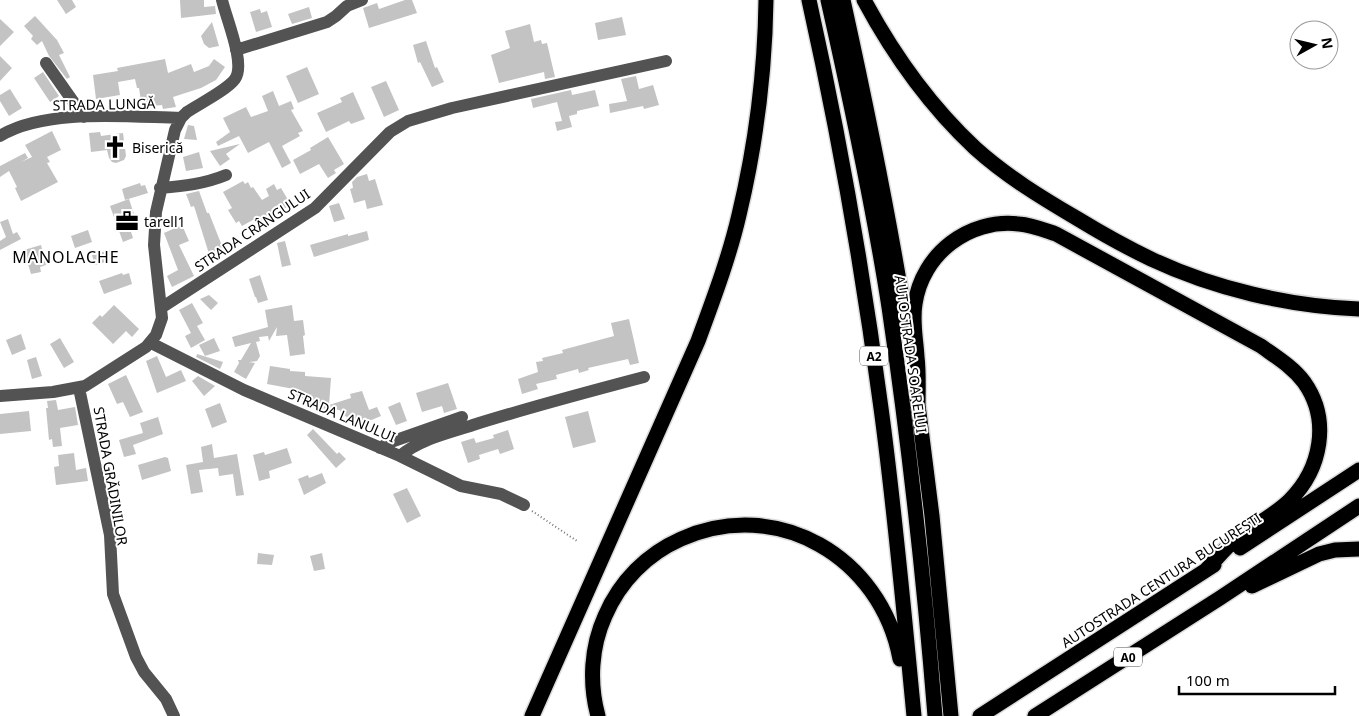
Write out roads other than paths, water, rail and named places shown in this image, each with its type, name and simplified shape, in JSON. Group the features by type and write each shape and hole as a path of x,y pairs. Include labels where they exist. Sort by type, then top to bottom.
{"highway":[{"path":"532,716 698,341 726,259 739,216 756,129 764,51 766,0"},
{"name":"A2","path":"809,0 850,202 869,319 893,509 913,715"},
{"name":"AUTOSTRADA SOARELUI","path":"828,0 856,132 888,306 916,520 935,716"},
{"path":"843,0 865,100 903,304 932,516 951,716"},
{"path":"864,0 878,26 901,61 954,127 1002,170 1046,200 1150,258 1192,276 1229,288 1297,303 1359,309"},
{"path":"918,407 918,374 914,323 915,304 919,286 926,271 946,246 956,238 987,226 1019,224 1056,234 1261,346 1289,365 1304,382 1314,400 1320,421 1320,445 1313,469 1299,491 1289,502 1236,539 1206,570"},
{"name":"AUTOSTRADA CENTURA BUCUREȘTI","path":"980,716 1359,470"},
{"name":"A0","path":"1035,716 1220,598 1359,506"},
{"path":"598,716 593,679 596,643 607,611 618,591 636,569 658,551 691,535 719,528 744,525 775,528 804,537 831,552 852,568 873,593 882,607 892,630 900,658 904,688 913,715"},
{"path":"1220,598 1259,583 1319,554 1335,550 1359,549"}],"street":[{"path":"0,396 53,392 79,388 91,383 151,343 160,327 161,308 154,244 156,212 160,188 175,130 186,112 234,80 238,68 236,50 222,0"},
{"path":"236,50 327,22 347,6 362,0"},
{"name":"STRADA CRÂNGULUI","path":"161,308 315,208 399,125 418,117 452,108 666,62"},
{"path":"46,63 84,117"},
{"name":"STRADA LUNGĂ","path":"0,136 26,125 47,120 84,117 181,118"},
{"path":"160,188 190,186 226,175"},
{"name":"STRADA LANULUI","path":"151,343 244,390 400,456 461,486 501,494 524,505"},
{"path":"400,456 408,449 420,443 457,430 537,405 644,377"},
{"name":"STRADA GRĂDINILOR","path":"79,388 110,535 113,594 136,656 144,672 166,699 174,716"},
{"path":"380,448 388,443 462,417"}],"place":[{"name":"Biserică","path":"115,147"},
{"name":"tarell1","path":"127,221"}],"district":[{"name":"MANOLACHE","path":"66,257"}]}
